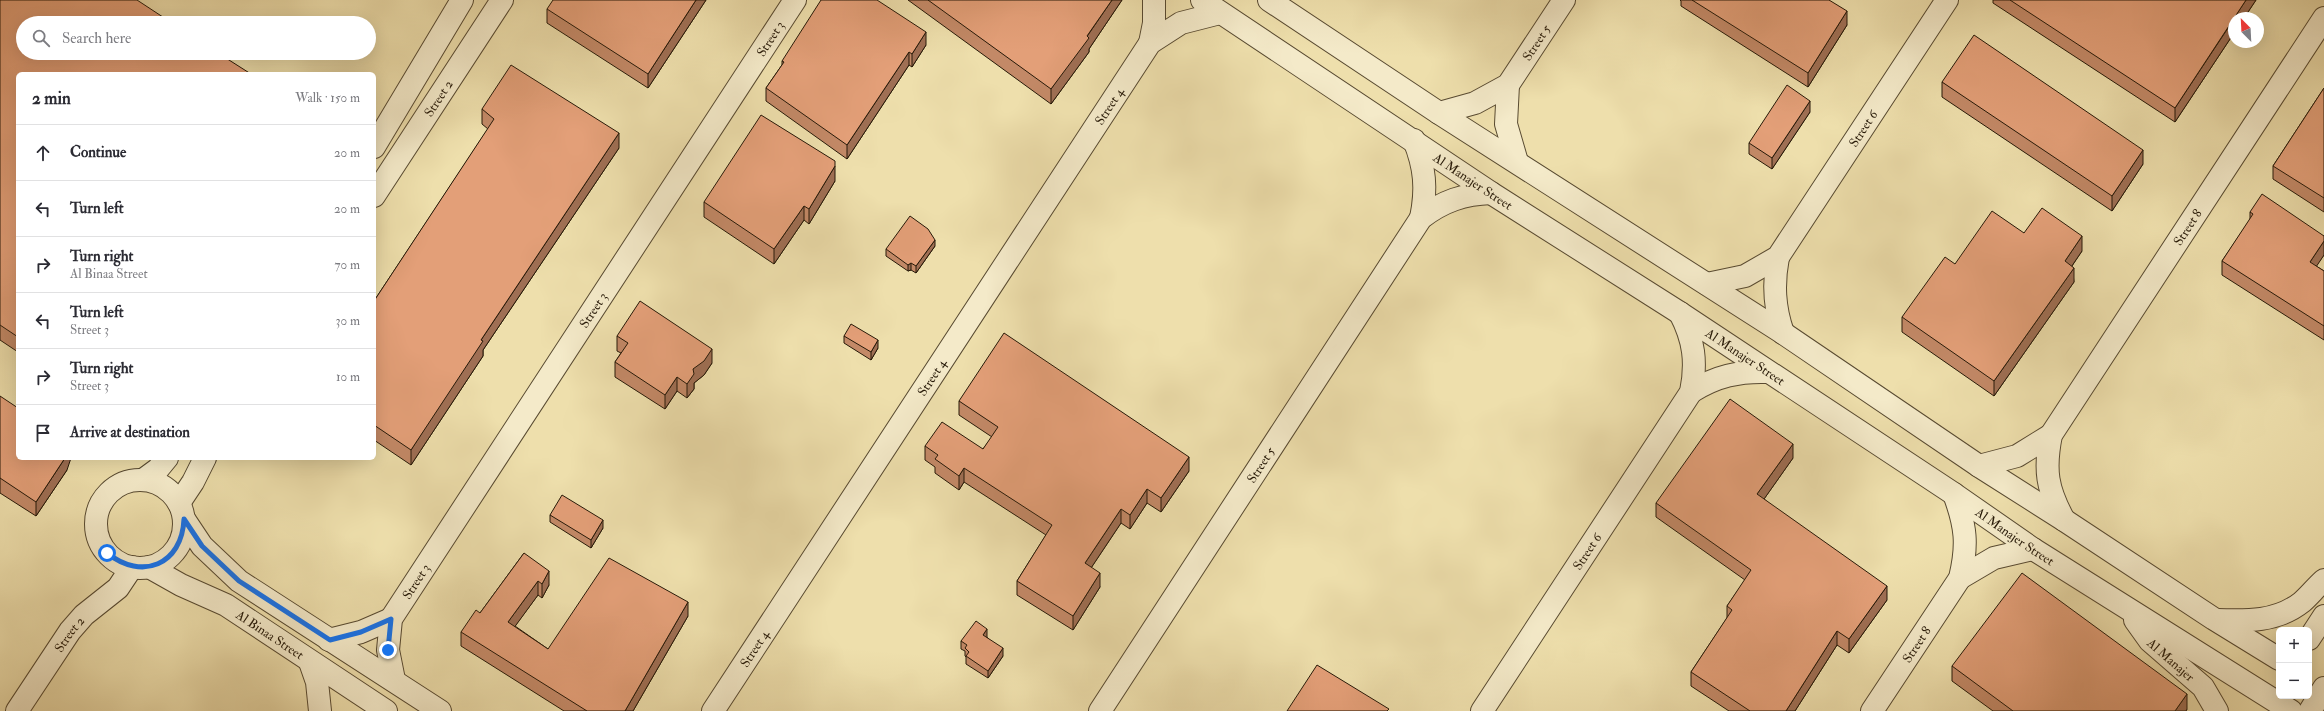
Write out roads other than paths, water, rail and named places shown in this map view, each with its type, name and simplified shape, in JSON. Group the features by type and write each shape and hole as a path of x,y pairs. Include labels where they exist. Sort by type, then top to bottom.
{"street":[{"path":"376,144 462,0"},
{"name":"Street 2","path":"376,193 502,0"},
{"name":"Street 3","path":"394,680 388,650 391,619 795,0"},
{"name":"Street 4","path":"713,711 1150,43 1154,23 1154,0"},
{"name":"Al Manajer Street","path":"1202,0 1491,192 1680,313 1954,494 2033,549 2291,711"},
{"path":"1269,0 1439,113 1783,333 1979,466 2064,520 2214,620 2276,657"},
{"name":"Street 5","path":"1439,113 1475,103 1508,85 1564,0"},
{"name":"Street 6","path":"1783,333 1774,295 1774,276 1778,257 1947,0"},
{"name":"Street 4","path":"1150,43 1181,23 1220,13"},
{"name":"Street 8","path":"2064,520 2053,500 2047,479 2046,457 2051,435 2324,18"},
{"path":"1508,85 1506,124 1517,162"},
{"name":"Street 5","path":"1414,140 1422,158 1425,178 1425,198 1421,218"},
{"name":"Street 5","path":"1100,711 1421,218 1437,206 1454,198 1491,192"},
{"name":"Street 6","path":"1707,284 1745,276 1778,257"},
{"name":"Street 6","path":"1482,711 1691,392 1695,372 1694,351 1689,332 1680,313"},
{"name":"Street 6","path":"1691,392 1708,381 1728,374 1748,371 1768,372"},
{"name":"Street 8","path":"1979,466 2017,456 2051,435"},
{"path":"143,480 158,469 165,460"},
{"path":"203,460 181,511 183,532 179,544 171,555 161,563 140,567 118,562 107,553 99,541 96,526 98,512 104,498 115,488 128,482 143,480 158,484 170,492 181,511 202,546 239,581 440,711"},
{"name":"Street 8","path":"1872,711 1960,578 1965,558 1966,538 1964,518 1954,494"},
{"name":"Street 8","path":"1960,578 1994,558 2033,549"},
{"name":"Street 2","path":"17,711 70,631 84,615 118,588 140,567"},
{"name":"Al Binaa Street","path":"140,567 226,605 383,709"},
{"path":"2214,620 2250,621 2267,618 2286,612 2302,602 2324,580"},
{"name":"Al Manajer","path":"2126,608 2150,641 2203,687 2217,711"},
{"path":"2312,634 2324,616"},
{"path":"330,640 361,632 391,619"},
{"path":"310,662 317,682 320,711"},
{"path":"2310,711 2324,687 2312,680"},
{"path":"356,711 383,709"}]}
